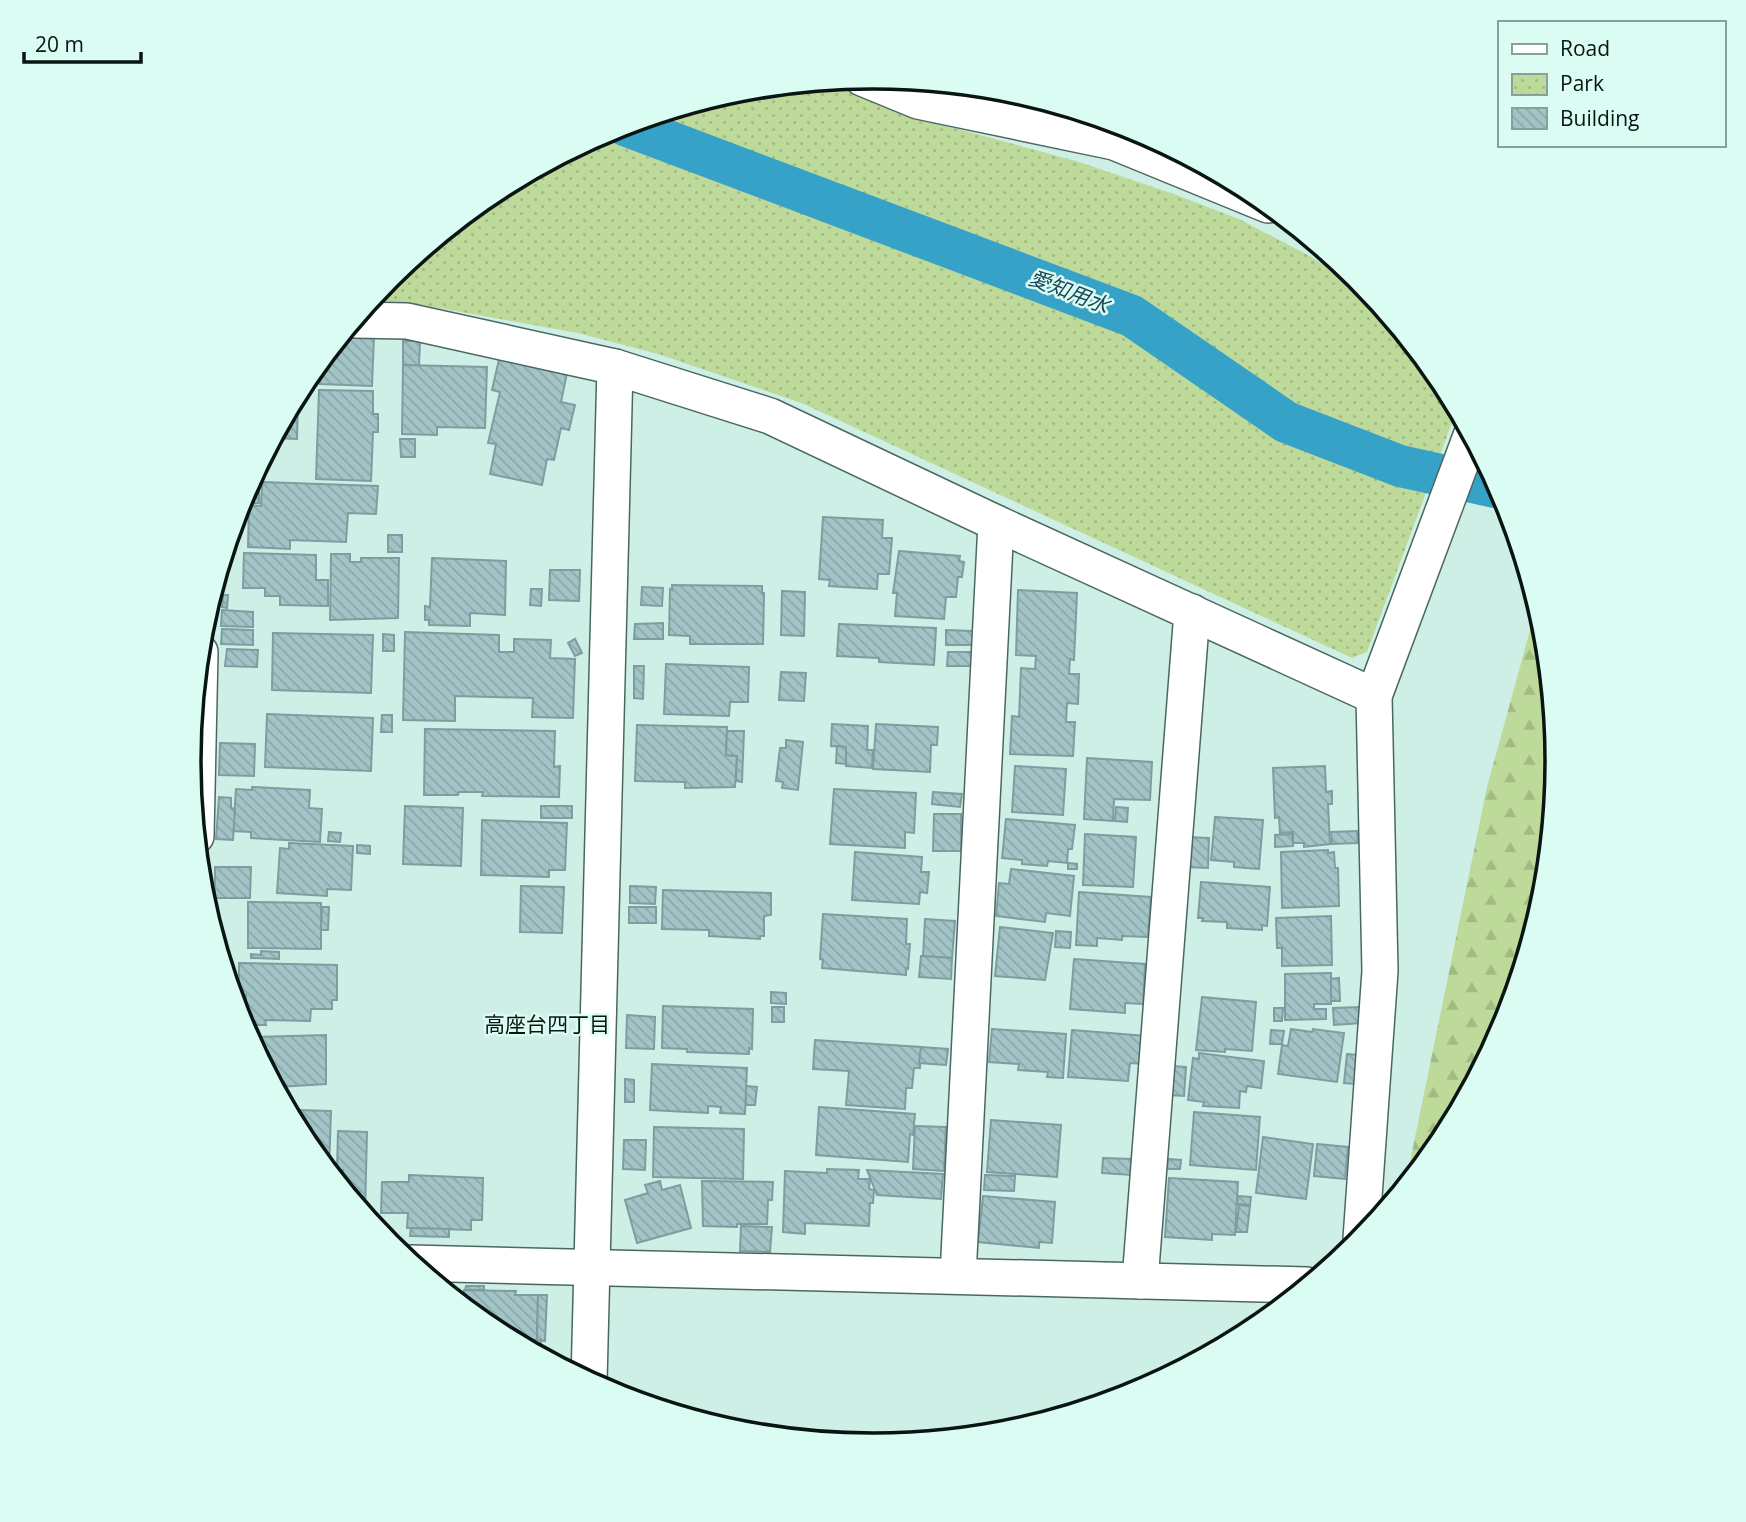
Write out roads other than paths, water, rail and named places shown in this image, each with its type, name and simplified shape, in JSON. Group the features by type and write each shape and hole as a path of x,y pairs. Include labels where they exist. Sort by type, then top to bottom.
{"street":[{"path":"920,91 1109,132"},
{"path":"1129,140 1153,151"},
{"path":"366,320 407,321 615,366 771,416 996,523 1374,696"},
{"path":"589,1369 615,366"},
{"path":"1362,1221 1380,971 1374,696 1467,448"},
{"path":"958,1276 996,523"},
{"path":"1140,1281 1192,612"},
{"path":"427,1263 1292,1286"}],"waterway":[{"name":"愛知用水","path":"641,131 1132,316 1286,422 1400,466 1485,485"}],"district":[{"name":"高座台四丁目","path":"547,1025"}]}
